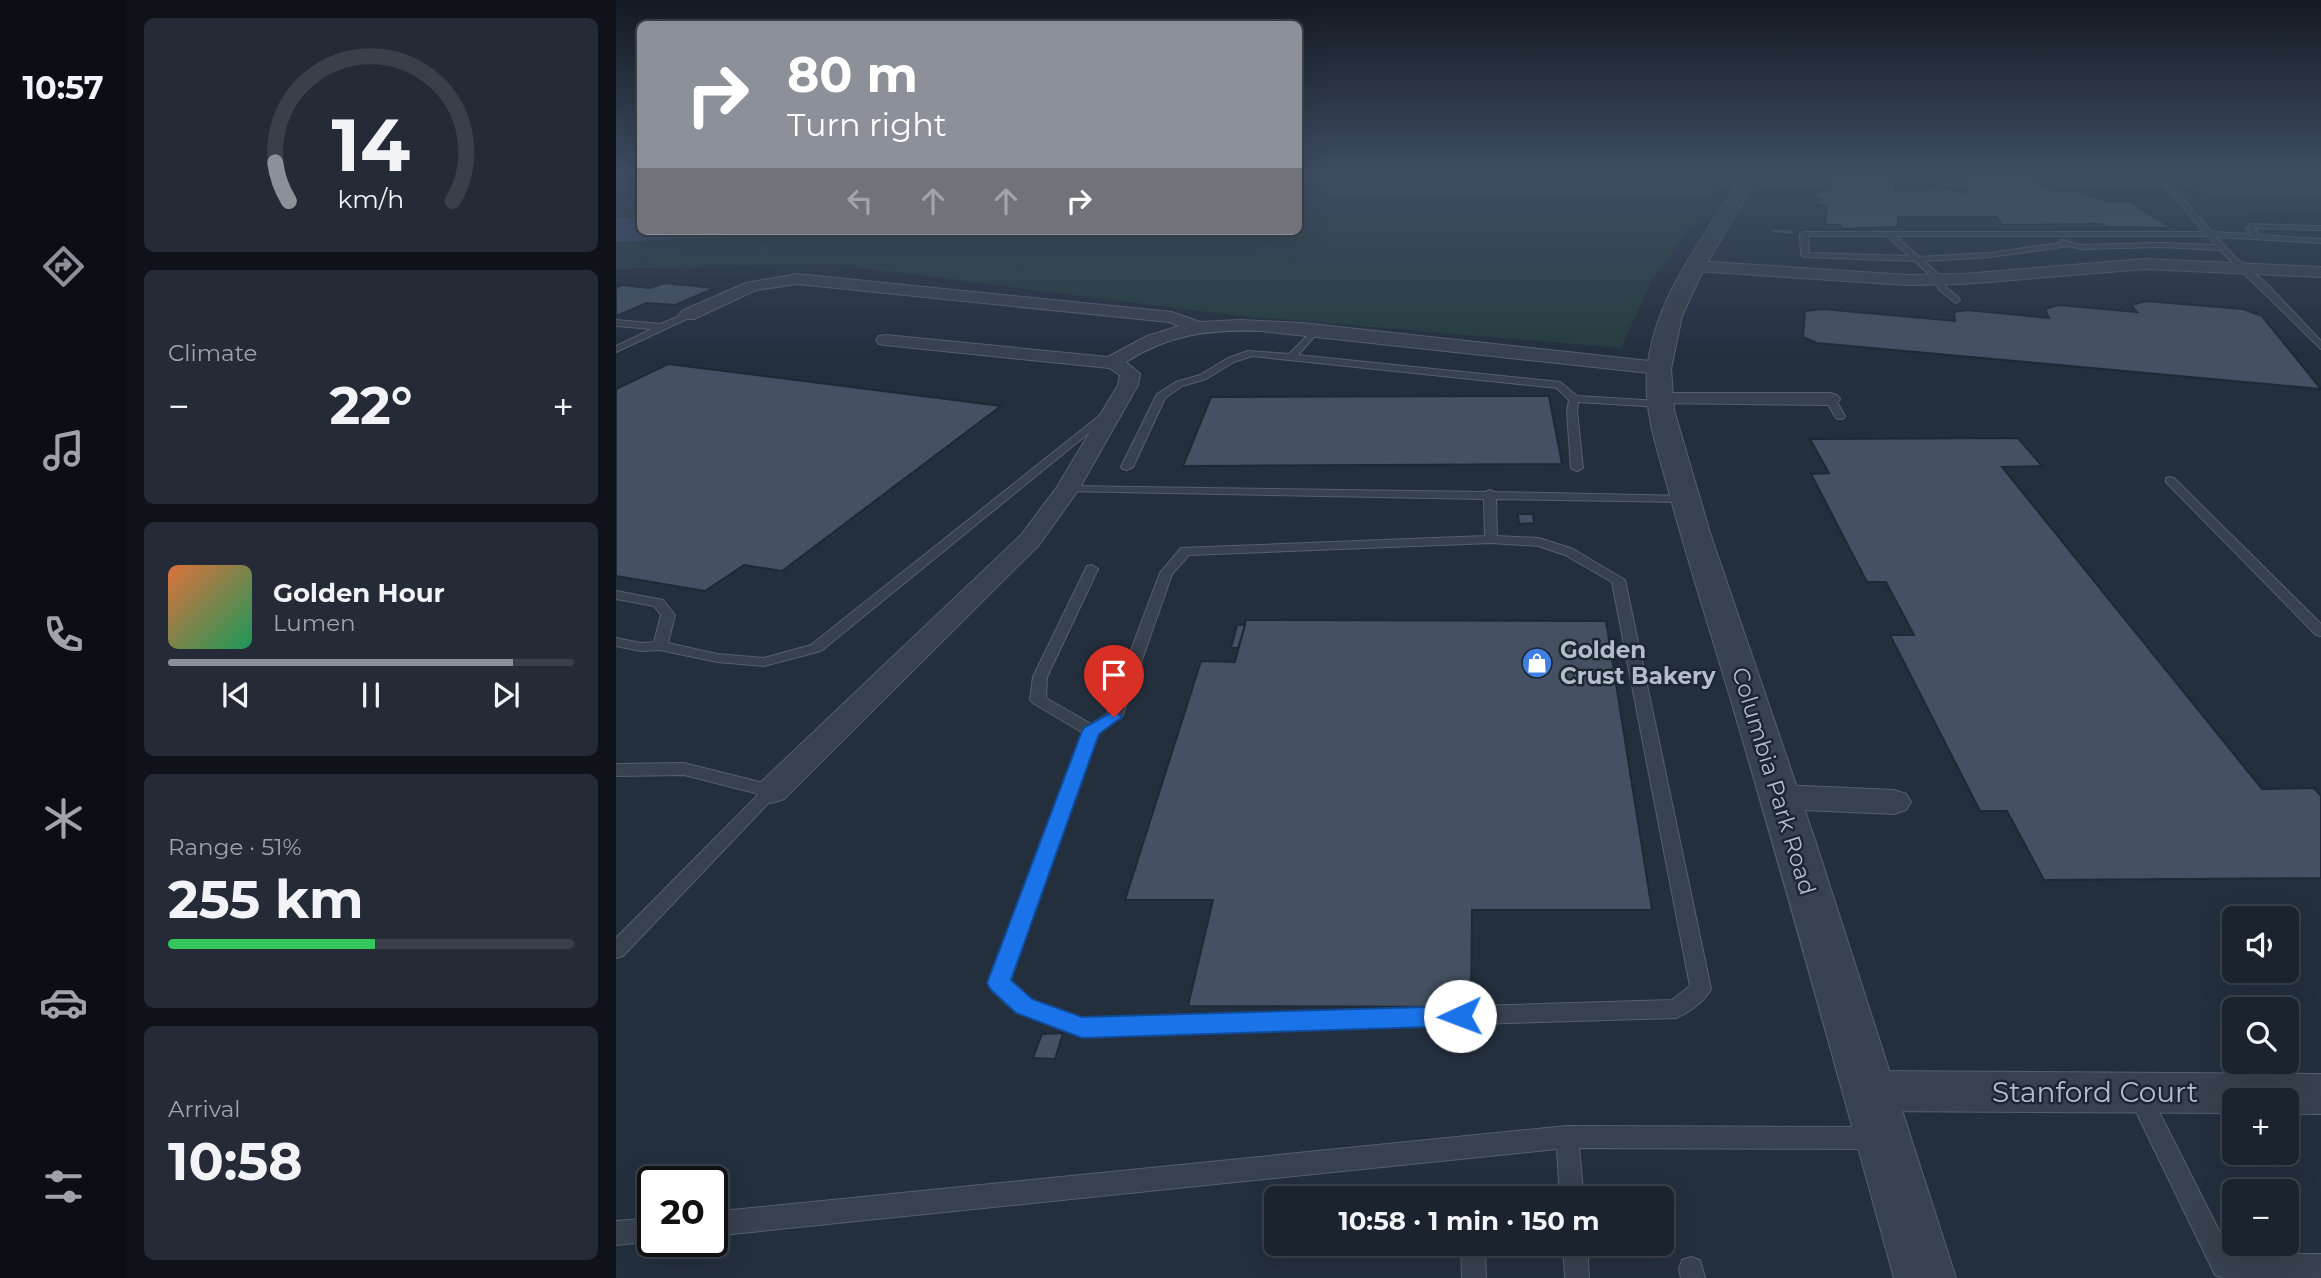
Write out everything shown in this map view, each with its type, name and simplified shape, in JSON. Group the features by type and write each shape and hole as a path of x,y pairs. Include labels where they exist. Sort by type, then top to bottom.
{"street":[{"name":"Columbia Park Road","path":"1715,235 1672,310 1665,333 1660,391 1684,498 1781,797 1925,1278"},
{"path":"1696,266 1850,278 1940,279 2132,264 2242,266 2321,272"},
{"path":"688,315 752,286 797,279 1172,317 1197,327"},
{"path":"1112,363 1136,347 1162,336 1197,327 1235,325 1315,331 1660,391 1835,407"},
{"path":"772,791 1030,540 1067,489 1128,385 1130,374 1123,367 1112,363 885,340"},
{"path":"1781,797 1894,802"},
{"name":"Stanford Court","path":"1869,1091 2321,1094"}],"lane":[{"path":"1804,235 1805,255 1917,259 1990,255 2068,244 2222,248"},
{"path":"1890,235 1940,279 1942,288 1956,300"},
{"path":"2052,235 2068,244"},
{"path":"2211,235 2321,346"},
{"path":"2225,235 2321,240"},
{"path":"616,349 688,315"},
{"path":"616,323 663,327"},
{"path":"1291,357 1315,331"},
{"path":"1127,467 1161,396 1179,384 1203,377 1231,359 1251,353 1560,385 1574,399"},
{"path":"1574,399 1660,391"},
{"path":"1574,399 1572,411 1577,468"},
{"path":"616,642 641,647 660,646 717,658 764,662 816,648 1115,407"},
{"path":"2169,480 2321,632"},
{"path":"1067,489 1684,498"},
{"path":"1490,494 1491,539"},
{"path":"1491,539 1539,542 1569,552 1618,580 1701,989 1676,1009 1082,1027 1024,1006 999,983 1091,731 1114,717 1166,573 1185,551 1491,539"},
{"path":"1091,731 1038,700 1040,677 1092,569"},
{"path":"616,595 658,603 668,615 660,646"},
{"path":"616,770 684,769 772,791"},
{"path":"616,950 772,791"},
{"path":"2138,1093 2224,1266 2321,1266"},
{"path":"728,1222 1567,1137 1883,1138"},
{"path":"1567,1137 1571,1186"},
{"path":"616,1233 637,1231"},
{"path":"1473,1256 1474,1278"},
{"path":"1576,1256 1577,1278"}],"green space":[{"path":"616,235 1685,235 1651,282 1621,348 1231,315 829,264 616,269"}],"water":[{"path":"616,235 743,235 730,237 616,242"}],"building":[{"path":"664,283 715,288 675,305 647,303 616,316 616,287 622,285 650,288"},
{"path":"2146,301 2243,309 2262,316 2321,389 1817,343 1803,337 1805,311 1823,309 1955,321 1954,312 1967,310 2049,318 2045,309 2058,305 2137,312 2131,305"},
{"path":"668,364 1001,406 782,571 744,565 705,591 616,576 616,389"},
{"path":"1549,396 1562,464 1183,466 1211,397"},
{"path":"2018,438 2042,466 2002,467 2262,789 2314,788 2321,796 2321,878 2044,880 2007,811 1980,811 1890,635 1914,635 1886,582 1867,582 1811,474 1829,473 1810,439"},
{"path":"1518,514 1533,514 1534,523 1519,524"},
{"path":"1246,620 1606,621 1652,910 1472,910 1471,1007 1188,1006 1213,900 1125,900 1201,661 1235,662"},
{"path":"1237,625 1245,625 1238,648 1231,648"},
{"path":"1063,1033 1055,1059 1033,1058 1042,1034"}],"place":[{"name":"Golden Crust Bakery","path":"1537,663"}],"route":[{"path":"1114,717 1091,731 999,983 1024,1006 1082,1027 1460,1016"}]}
